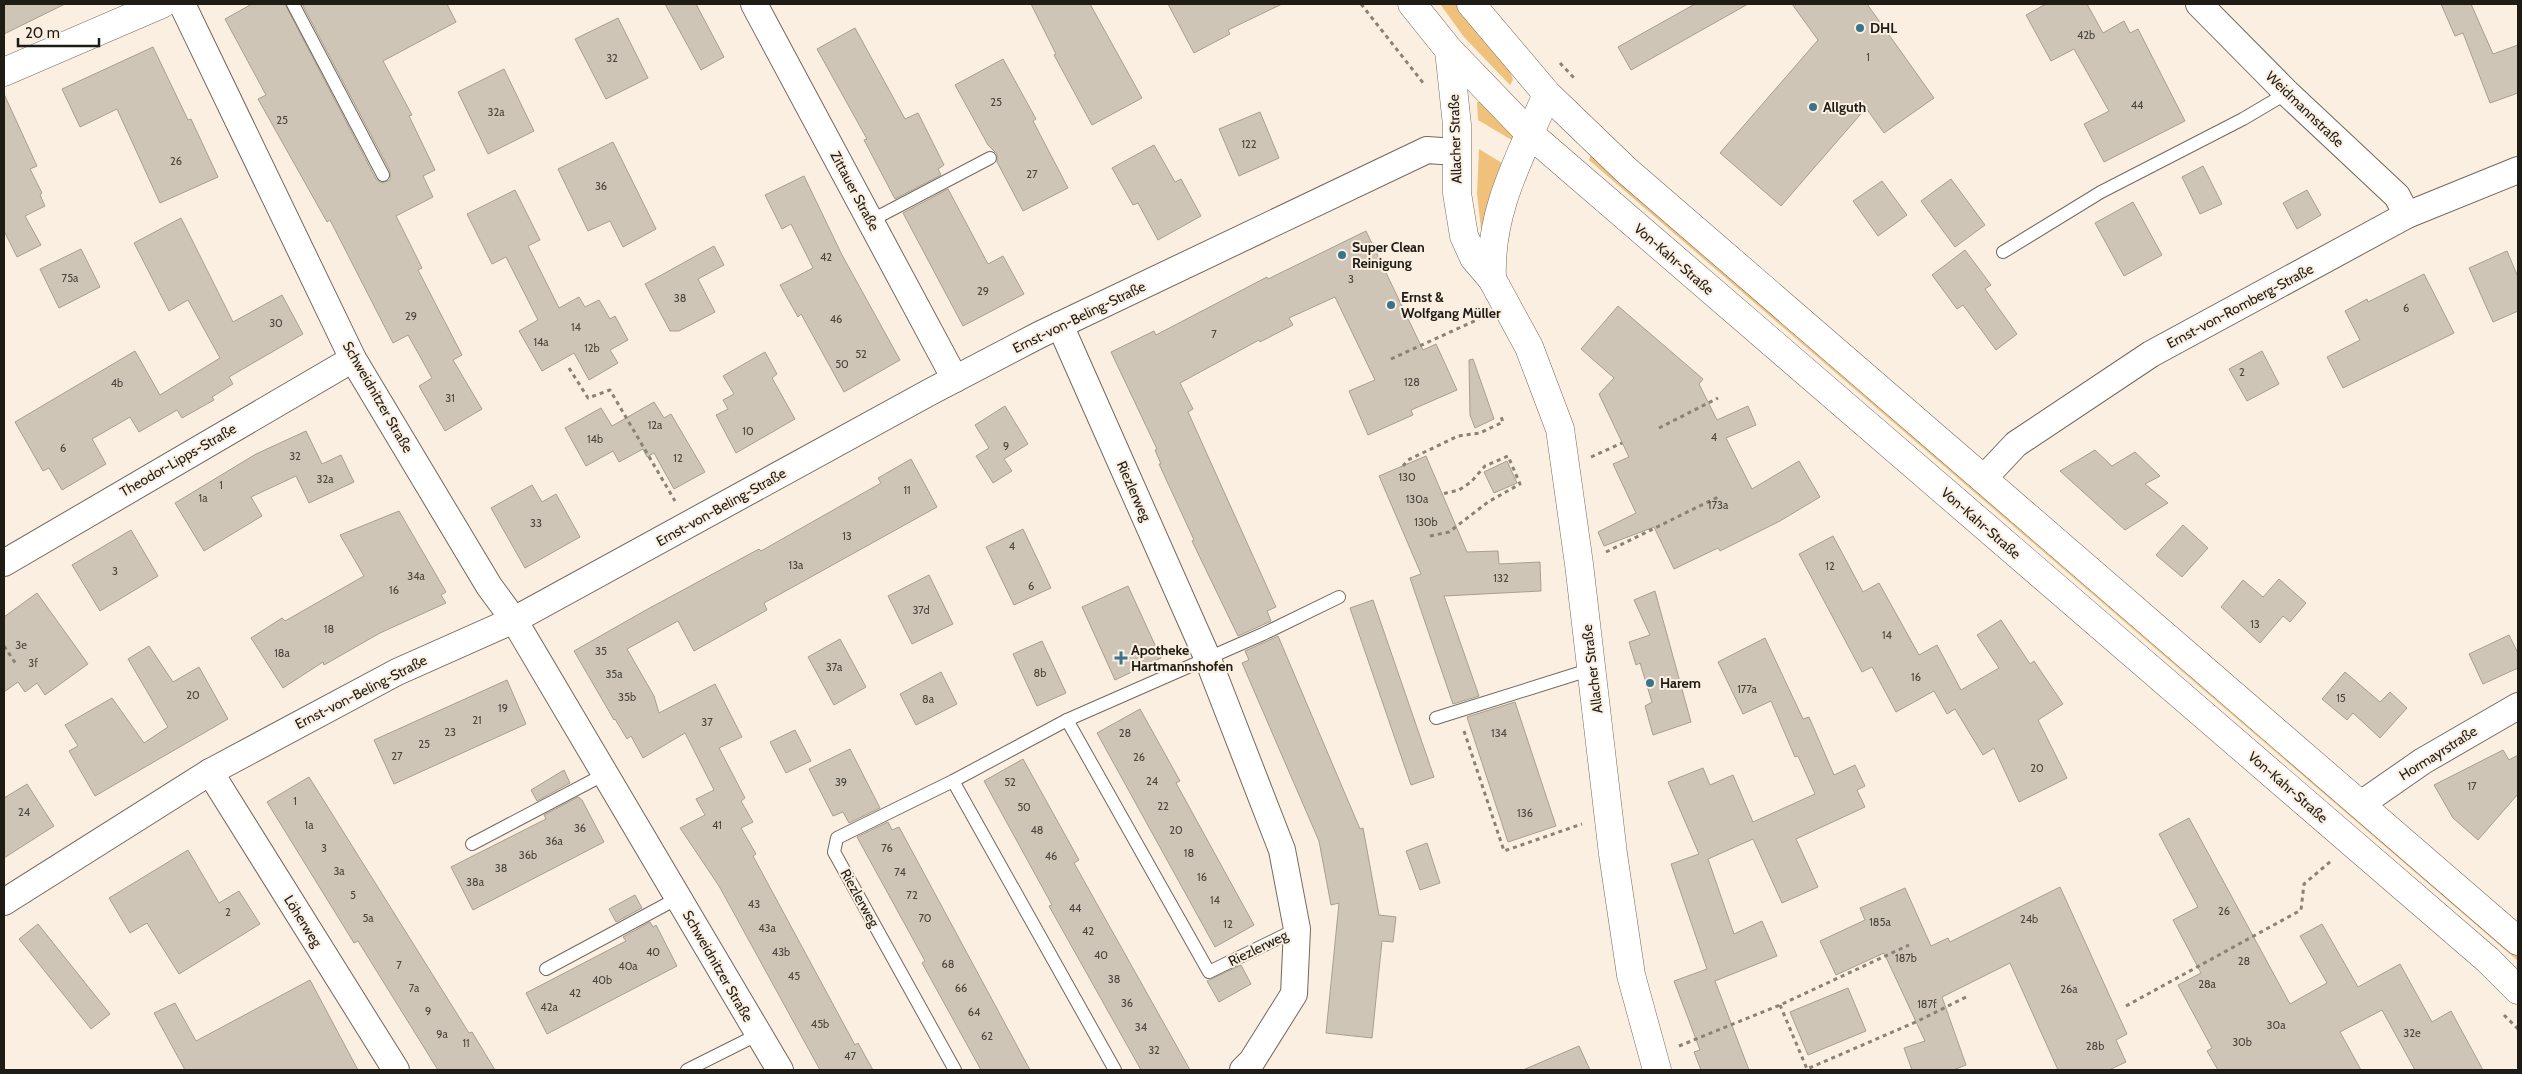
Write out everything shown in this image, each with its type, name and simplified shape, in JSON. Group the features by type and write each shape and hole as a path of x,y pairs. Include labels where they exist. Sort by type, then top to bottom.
{"main road":[{"path":"4,72 162,4"},
{"path":"1412,4 1449,50"},
{"path":"1471,4 1487,26 1547,94 1626,170 2518,941"},
{"name":"Von-Kahr-Straße","path":"1449,50 1530,134 2350,840 2488,960 2518,990"},
{"name":"Allacher Straße","path":"1449,50 1457,125 1457,193 1464,236 1474,258 1492,279 1530,347 1560,429 1580,564 1608,820 1631,975 1655,1063"},
{"name":"Allacher Straße","path":"1492,279 1491,253 1499,208 1547,94"}],"street":[{"name":"Schweidnitzer Straße","path":"182,4 354,358 489,586 514,620 780,1070"},
{"name":"Zittauer Straße","path":"754,4 955,379"},
{"name":"Weidmannstraße","path":"2198,4 2287,94 2397,196 2407,216"},
{"name":"Ernst-von-Beling-Straße","path":"4,902 210,772 397,672 514,620 955,379 1060,325 1427,150 1456,152"},
{"name":"Ernst-von-Romberg-Straße","path":"1984,478 2016,444 2151,354 2407,216 2518,170"},
{"name":"Riezlerweg","path":"1060,325 1207,657 1282,850 1297,929 1294,994 1252,1061 1243,1070"},
{"name":"Theodor-Lipps-Straße","path":"4,563 354,358"},
{"name":"Hormayrstraße","path":"2361,804 2423,761 2518,706"},
{"name":"Löherweg","path":"210,772 396,1070"}],"lane":[{"path":"293,4 383,175"},
{"path":"2003,252 2101,192 2243,119 2287,94"},
{"path":"870,221 990,158"},
{"path":"1207,657 1339,597"},
{"name":"Riezlerweg","path":"955,1070 834,852 837,838 953,781 1067,720 1207,657"},
{"path":"1436,718 1592,669"},
{"name":"Riezlerweg","path":"1067,720 1209,972 1297,929"},
{"path":"472,844 605,774"},
{"path":"953,781 1115,1070"},
{"name":"Schweidnitzer Straße","path":"546,969 678,898"},
{"name":"Schweidnitzer Straße","path":"687,1070 759,1034"}],"path":[{"path":"1391,359 1507,307"},
{"path":"569,368 588,398 610,390 677,505"},
{"path":"1659,428 1718,398"},
{"path":"1403,466 1408,460 1458,436 1480,433 1503,422 1500,414"},
{"path":"1567,468 1622,443"},
{"path":"1430,536 1449,532 1488,502 1520,484 1508,456 1484,466 1471,482 1459,490 1442,494"},
{"path":"1580,564 1720,496"},
{"path":"4,646 16,664"},
{"path":"1457,711 1504,851 1577,825"},
{"path":"2126,1006 2300,910 2304,884 2350,840"},
{"path":"1655,1063 1909,945"},
{"path":"1780,1005 1807,1069 1918,1021 1968,996"}],"shaded area":[{"path":"1440,4 1461,4 1506,59 1513,80 1510,85 1464,37"},
{"path":"1477,102 1485,102 1517,136 1515,142 1478,120"},
{"path":"1479,149 1507,166 1485,231 1481,228 1477,194"},
{"path":"1592,151 2518,952 2518,961 1589,160"}],"building":[{"path":"4,4 65,4 4,34"},
{"path":"252,4 285,4 376,179 382,183 390,180 390,171 302,4 447,4 456,22 383,61 412,115 409,116 435,170 423,176 433,197 396,216 422,268 418,270 462,355 453,360 482,409 445,431 419,386 432,378 408,335 393,343 330,220 327,222 258,99 266,95 225,19"},
{"path":"665,4 696,4 724,57 701,70"},
{"path":"1031,4 1090,4 1142,98 1092,125 1054,55 1056,54"},
{"path":"1168,4 1282,4 1228,30 1230,34 1194,53"},
{"path":"1695,4 1748,4 1631,70 1618,47"},
{"path":"1792,4 1867,4 1934,98 1884,133 1866,108 1781,206 1720,153 1818,40"},
{"path":"2046,4 2087,4 2103,33 2124,21 2130,33 2138,29 2185,121 2104,162 2084,124 2109,111 2074,49 2051,61 2026,15"},
{"path":"2441,4 2471,4 2493,54 2518,45 2518,93 2490,103 2463,33 2455,36"},
{"path":"618,18 648,78 606,99 575,39"},
{"path":"855,28 905,119 918,113 944,165 938,169 941,175 895,199 864,140 867,139 817,49"},
{"path":"153,47 188,120 191,119 218,177 160,203 117,109 80,127 62,89"},
{"path":"1003,59 1036,119 1033,121 1068,188 1023,211 997,162 997,154 988,145 955,85"},
{"path":"504,69 534,131 488,154 458,92"},
{"path":"4,94 37,166 30,169 42,193 40,195 45,206 25,216 41,245 17,257 4,231"},
{"path":"1260,112 1279,158 1239,176 1219,129"},
{"path":"613,142 656,229 623,247 610,221 588,231 558,169"},
{"path":"1154,145 1175,182 1181,179 1201,216 1158,240 1138,203 1133,205 1112,168"},
{"path":"2203,166 2222,204 2200,214 2182,177"},
{"path":"804,176 842,255 900,360 844,392 801,314 798,317 780,285 813,268 791,224 782,229 765,195"},
{"path":"1951,179 1985,225 1955,247 1921,201"},
{"path":"1882,181 1907,215 1878,236 1853,201"},
{"path":"948,189 988,264 1003,256 1024,294 963,326 903,213"},
{"path":"515,190 540,240 528,246 559,308 579,297 585,307 599,300 610,319 615,316 628,340 610,350 618,363 589,380 574,353 542,371 519,331 538,320 506,257 492,264 467,214"},
{"path":"2307,190 2321,215 2297,229 2283,203"},
{"path":"2133,202 2162,255 2124,276 2095,223"},
{"path":"181,218 233,322 282,295 303,334 229,377 233,384 212,397 214,400 182,418 177,410 139,432 130,417 92,439 106,464 62,490 49,468 43,471 15,422 135,351 160,395 220,358 188,300 169,311 134,243"},
{"path":"1366,231 1423,350 1436,344 1457,390 1411,410 1413,415 1368,435 1349,391 1375,380 1335,297 1289,318 1293,325 1260,342 1259,340 1180,383 1193,409 1188,412 1276,607 1267,611 1271,621 1238,636 1192,541 1194,540 1159,464 1161,464 1155,450 1157,449 1111,352 1154,331 1156,335 1267,277 1268,279"},
{"path":"714,246 724,265 698,279 715,312 679,331 670,331 645,284"},
{"path":"81,249 100,287 59,308 40,269"},
{"path":"1965,250 1991,285 1985,289 2017,334 1996,350 1963,305 1957,309 1932,275"},
{"path":"2507,251 2518,277 2518,311 2493,322 2469,268"},
{"path":"2424,274 2454,333 2343,388 2327,357 2360,340 2345,311 2367,299 2368,302"},
{"path":"1618,306 1703,379 1699,384 1717,420 1748,406 1756,425 1726,438 1752,489 1799,461 1820,497 1780,521 1720,551 1718,548 1674,569 1654,527 1604,546 1598,532 1636,513 1613,464 1629,457 1599,394 1614,378 1581,349"},
{"path":"2262,351 2279,384 2247,401 2229,369"},
{"path":"765,352 777,374 772,378 795,419 736,453 716,415 728,409 723,400 734,394 723,376"},
{"path":"1473,359 1494,419 1475,428 1470,415 1469,360"},
{"path":"654,402 664,418 671,414 705,472 674,489 654,453 647,457 643,449 619,462 613,451 586,466 565,428 601,408 612,426"},
{"path":"1005,406 1028,444 1004,459 1012,471 993,483 976,456 989,448 975,425"},
{"path":"306,431 322,464 341,455 354,482 309,503 296,476 251,497 262,516 204,551 175,503 256,454"},
{"path":"2095,450 2112,466 2135,452 2160,476 2145,484 2168,503 2125,530 2060,471"},
{"path":"1426,456 1467,552 1498,551 1499,564 1540,562 1541,591 1444,596 1479,696 1453,704 1410,578 1421,574 1379,476"},
{"path":"911,459 937,507 764,603 767,610 694,651 678,621 627,649 654,696 659,713 715,684 742,737 719,748 745,798 741,801 753,822 741,828 756,854 753,856 855,1045 858,1043 873,1070 820,1070 719,886 680,828 705,815 696,799 714,790 685,733 643,758 631,736 627,739 614,720 574,651 759,549 761,551 881,483 878,478"},
{"path":"1507,461 1517,483 1494,493 1484,472"},
{"path":"532,485 542,502 556,494 580,537 525,568 491,508"},
{"path":"399,511 446,592 441,595 446,603 380,633 324,665 323,662 283,688 251,638 282,618 285,621 364,576 340,535"},
{"path":"2183,525 2208,548 2182,577 2156,555"},
{"path":"1023,529 1051,588 1014,605 986,547"},
{"path":"131,530 158,576 100,611 72,565"},
{"path":"1833,536 1863,592 1879,583 1919,655 1937,645 1961,690 1999,668 1977,635 2001,620 2030,664 2034,661 2063,704 2038,720 2067,778 2019,802 1994,748 1983,755 1955,709 1947,714 1934,691 1896,712 1872,667 1862,672 1799,554"},
{"path":"929,575 953,624 912,644 888,596"},
{"path":"2279,579 2306,603 2290,622 2283,616 2260,643 2221,607 2243,580 2263,597"},
{"path":"1128,586 1161,658 1115,680 1082,607"},
{"path":"1655,591 1691,722 1653,735 1645,706 1652,702 1640,663 1636,665 1629,642 1650,635 1634,600"},
{"path":"37,593 88,664 45,695 37,683 25,692 18,682 4,692 4,617"},
{"path":"1373,600 1434,777 1411,785 1350,608"},
{"path":"2509,635 2518,653 2518,668 2483,684 2469,654"},
{"path":"1278,636 1360,829 1363,828 1379,915 1396,917 1393,942 1382,941 1372,1038 1326,1033 1339,903 1331,905 1319,841 1242,663 1249,660 1245,651"},
{"path":"1765,638 1803,719 1809,717 1834,775 1855,765 1865,786 1857,790 1865,807 1796,839 1818,887 1782,903 1753,839 1708,859 1734,934 1762,921 1777,956 1715,981 1749,1070 1701,1070 1694,1052 1700,1050 1674,981 1707,969 1671,864 1699,854 1668,782 1703,768 1710,785 1733,775 1753,822 1815,794 1798,756 1795,757 1771,701 1743,714 1718,662"},
{"path":"840,639 866,687 834,705 808,657"},
{"path":"1042,641 1066,693 1037,706 1013,654"},
{"path":"149,646 173,682 199,667 228,719 95,796 69,751 78,746 65,725 112,698 144,743 168,727 128,659"},
{"path":"941,672 957,704 916,725 900,694"},
{"path":"2345,672 2380,702 2390,692 2407,708 2380,738 2353,713 2347,720 2322,699"},
{"path":"507,680 526,724 394,784 374,740"},
{"path":"1515,702 1556,826 1508,842 1467,717"},
{"path":"1140,709 1180,781 1176,783 1254,925 1215,947 1097,733"},
{"path":"795,730 811,761 786,773 770,742"},
{"path":"850,749 880,808 849,823 843,812 833,816 809,769"},
{"path":"2503,750 2509,760 2518,755 2518,794 2478,840 2453,818 2434,785"},
{"path":"1023,759 1079,860 1074,863 1190,1070 1141,1070 1049,906 1052,905 984,781"},
{"path":"564,770 570,783 537,801 531,790"},
{"path":"309,777 469,1033 472,1032 495,1070 438,1070 358,941 354,943 267,802"},
{"path":"27,784 54,826 4,858 4,798"},
{"path":"578,797 582,800 604,842 473,910 451,867 546,819 544,815"},
{"path":"2189,818 2290,1004 2327,983 2300,936 2322,924 2358,987 2400,964 2432,1022 2451,1011 2483,1070 2415,1070 2382,1010 2340,1032 2361,1070 2218,1070 2207,1051 2212,1048 2178,985 2201,973 2173,920 2198,907 2159,834"},
{"path":"888,822 892,830 899,827 1030,1070 981,1070 922,963 925,961 857,837"},
{"path":"1427,843 1440,883 1420,890 1406,851"},
{"path":"188,850 219,903 239,891 260,924 179,974 147,923 130,933 109,898"},
{"path":"2060,887 2127,1034 2116,1040 2126,1062 2109,1070 2058,1070 2010,963 1942,997 1966,1065 1953,1070 1912,1070 1904,1048 1925,1041 1884,953 1836,975 1820,941 1865,920 1860,908 1905,888 1931,946 1948,938 1950,942"},
{"path":"635,895 642,908 616,922 609,909"},
{"path":"650,922 653,927 656,925 677,966 547,1034 526,993 626,941 623,937"},
{"path":"38,924 110,1014 91,1029 19,939"},
{"path":"1241,965 1251,984 1219,1002 1207,981"},
{"path":"310,980 358,1070 185,1070 154,1013 175,1003 196,1041"},
{"path":"1848,988 1866,1031 1808,1055 1790,1012"},
{"path":"1579,1046 1590,1070 1523,1070"}],"place":[{"name":"DHL","path":"1860,28"},
{"name":"Allguth","path":"1813,107"},
{"name":"Super Clean Reinigung","path":"1342,255"},
{"name":"Ernst & Wolfgang Müller","path":"1391,305"},
{"name":"Apotheke Hartmannshofen","path":"1121,658"},
{"name":"Harem","path":"1650,683"}]}
